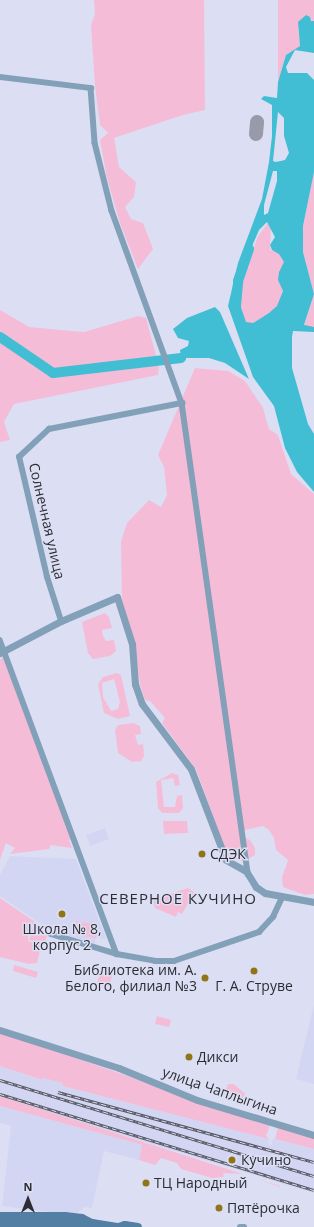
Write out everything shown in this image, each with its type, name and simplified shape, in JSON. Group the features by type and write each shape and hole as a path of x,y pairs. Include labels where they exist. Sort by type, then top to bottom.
{"main road":[{"path":"0,1216 71,1217 82,1218 92,1223"},
{"path":"0,1223 92,1223 117,1227 125,1225 138,1227"}],"street":[{"path":"0,77 91,88 95,142 112,211 182,403 248,874 256,887 282,898 314,902"},
{"name":"Солнечная улица","path":"61,621 47,577 19,458 49,429 182,403"},
{"path":"2,651 61,621 117,597 132,644 135,684 142,704 191,769 226,860 248,874"},
{"path":"0,640 2,651 117,954"},
{"path":"51,934 117,954 163,962 199,954 259,932 274,917 282,898"},
{"name":"улица Чаплыгина","path":"0,1030 119,1068 197,1100 314,1135"}],"shaded area":[{"path":"94,0 204,0 205,110 183,115 114,138 119,167 136,182 134,197 125,207 131,219 143,223 153,249 138,269 120,223 107,178 100,140 108,133 100,125 95,86 91,25 95,14"},
{"path":"278,0 314,0 314,21 304,18 298,27 300,46 286,55 278,82"},
{"path":"314,172 314,294 303,252 303,226"},
{"path":"268,223 271,225 270,250 279,252 286,264 280,306 250,325 243,320 236,297 258,236"},
{"path":"314,294 314,327 304,326"},
{"path":"0,310 29,327 84,332 138,316 146,318 159,367 158,375 14,404 4,422 10,440 0,442"},
{"path":"195,368 228,371 245,381 263,408 269,429 278,435 291,474 314,494 314,894 305,895 283,887 282,877 288,860 276,850 274,838 269,830 263,826 241,831 241,836 250,840 255,848 255,855 244,861 233,859 227,854 196,769 162,723 165,718 150,701 145,700 140,684 134,639 122,603 121,541 127,523 149,500 161,507 167,495 164,467 158,455"},
{"path":"105,613 109,617 112,628 102,630 103,636 106,641 114,640 116,651 110,656 93,659 88,653 82,622"},
{"path":"3,657 71,839 69,840 72,848 51,845 49,849 10,854 15,848 6,843 0,860 0,660"},
{"path":"117,673 121,675 130,716 118,719 104,713 98,684 103,677","holes":["114,679 120,702 118,709 111,711 103,697 102,683"]},
{"path":"133,723 140,726 141,734 135,735 138,745 143,744 144,756 141,761 132,762 118,753 115,730 118,725"},
{"path":"172,773 178,775 180,785 175,786 173,778 161,780 164,807 175,807 177,796 182,795 183,808 179,813 162,813 158,808 156,782"},
{"path":"163,821 187,821 188,833 164,834"},
{"path":"105,828 109,839 90,846 86,835"},
{"name":"Школа № 8, корпус 2","path":"10,856 76,859 106,939 96,938 95,944 51,931 0,896 0,875"},
{"path":"188,888 194,892 182,914 178,912 176,917 155,908 153,900"},
{"path":"0,898 35,922 29,928 28,941 41,946 37,963 29,964 0,957"},
{"path":"76,921 98,925 96,938 73,934"},
{"path":"33,928 48,933 44,945 29,940"},
{"path":"14,965 38,972 36,978 13,971"},
{"path":"102,968 113,972 109,987 97,983"},
{"path":"314,1004 314,1084 296,1079"},
{"path":"157,1016 171,1020 169,1027 155,1024"},
{"path":"0,1032 270,1125 266,1136 269,1139 63,1086 62,1083 43,1078 42,1080 0,1066"},
{"path":"0,1066 41,1080 43,1078 62,1083 63,1086 269,1139 268,1144 271,1145 273,1139 314,1149 314,1193 75,1121 0,1095"},
{"path":"228,1084 234,1084 245,1094 242,1101 231,1100 224,1094"},
{"path":"0,1096 243,1174 223,1173 224,1177 212,1178 181,1169 177,1163 161,1158 155,1165 139,1160 142,1145 0,1106"},
{"path":"0,1106 142,1145 139,1160 104,1151 92,1208 85,1207 75,1215 2,1206 11,1126 0,1123"},
{"path":"278,1127 314,1138 314,1149 275,1139"},
{"path":"247,1175 280,1186 280,1187"}],"water":[{"path":"306,15 310,17 311,21 314,21 314,53 295,50 286,67 288,73 307,73 314,80 314,172 303,226 303,252 314,294 304,325 314,327 314,332 293,331 292,368 308,424 314,434 314,492 297,472 285,448 274,406 253,377 228,306 238,263 262,199 269,162 272,136 272,105 261,99 264,96 277,98 278,82 286,55 300,46 298,22","holes":["278,112 284,118 284,136 289,153 285,160 276,162 273,161","273,171 277,171 277,181 268,213 264,215 264,205","267,222 275,237 270,245 272,250 279,254 284,262 279,272 278,280 283,291 277,306 253,323 246,322 236,293 244,265 259,230"]},
{"path":"215,307 220,312 249,379 225,363 209,358 181,358 180,350 188,346 189,341 178,338 173,329 187,318"}],"waterway":[{"path":"236,306 238,281 249,249"},
{"path":"0,337 53,373 181,358"}],"taxiway":[{"path":"256,134 257,122"}],"railway":[{"path":"0,1080 314,1176"},
{"path":"58,1092 314,1162"},
{"path":"0,1094 314,1190"}],"place":[{"name":"СДЭК","path":"202,854"},
{"name":"Школа № 8, корпус 2","path":"62,914"},
{"name":"Г. А. Струве","path":"254,971"},
{"name":"Библиотека им. А. Белого, филиал №3","path":"205,978"},
{"name":"Дикси","path":"189,1057"},
{"name":"Кучино","path":"232,1160"},
{"name":"ТЦ Народный","path":"146,1183"},
{"name":"Пятёрочка","path":"219,1208"}],"district":[{"name":"СЕВЕРНОЕ КУЧИНО","path":"178,899"}]}
